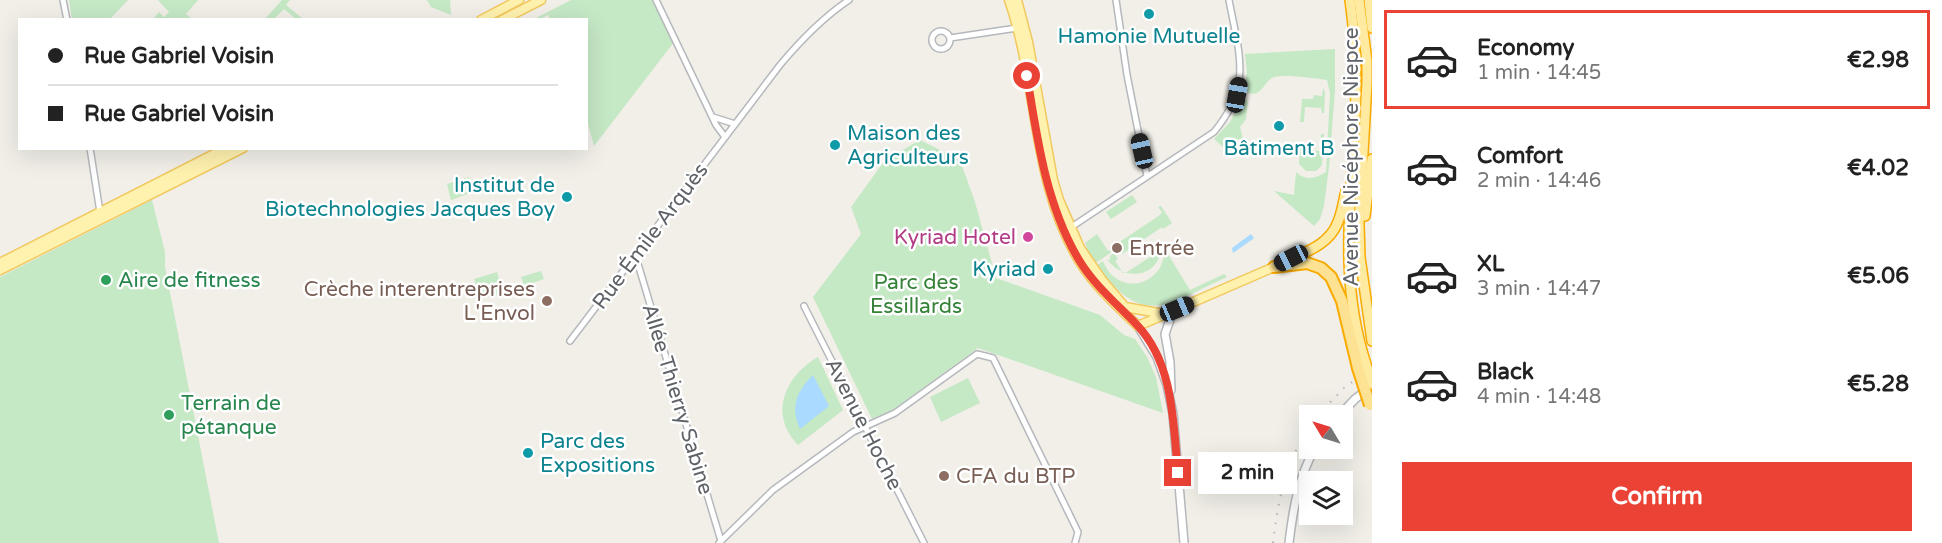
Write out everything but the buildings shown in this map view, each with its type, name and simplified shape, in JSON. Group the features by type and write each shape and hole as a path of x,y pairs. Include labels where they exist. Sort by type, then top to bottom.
{"highway":[{"name":"Avenue Nicéphore Niepce","path":"1350,0 1356,66 1348,275 1362,366 1372,385"},
{"name":"Avenue Nicéphore Niepce","path":"1359,0 1367,82 1359,224 1360,257 1372,341"},
{"path":"1369,0 1372,28"},
{"path":"1360,257 1372,159"},
{"path":"1274,267 1315,248 1330,235 1340,218 1353,160"},
{"path":"1274,267 1307,263 1322,268 1331,277 1342,302 1362,366 1371,407"}],"main road":[{"path":"485,18 519,0"},
{"path":"506,18 542,0"},
{"path":"1009,0 1017,28 1047,181 1059,221 1083,267 1123,312 1138,326 1274,267"},
{"path":"1017,0 1028,42 1053,180 1070,228 1092,267 1125,307 1168,312"},
{"path":"0,263 222,150"},
{"path":"0,270 239,150"}],"street":[{"path":"63,0 67,18"},
{"path":"656,0 716,125 725,136"},
{"name":"Rue Émile Arquès","path":"570,341 725,136 803,38 824,18 849,0"},
{"path":"1116,0 1127,75 1147,176"},
{"path":"1070,228 1214,132 1226,117 1237,95 1240,78 1239,56 1229,0"},
{"path":"950,38 1017,28"},
{"path":"713,117 735,124"},
{"path":"90,150 100,212"},
{"name":"Allée Thierry Sabine","path":"633,259 638,264 720,542"},
{"name":"Avenue Hoche","path":"804,306 924,543"},
{"path":"1125,307 1157,357 1164,373 1173,414"},
{"path":"1168,312 1165,339 1170,362 1184,543"},
{"path":"720,542 773,490 864,426 896,413 977,354 993,358 1078,532 1075,543"},
{"path":"1349,405 1372,385"},
{"path":"1289,543 1295,498 1310,459"}],"green space":[{"path":"69,0 128,0 111,18 72,18"},
{"path":"158,0 198,0 186,14 191,18 154,18 159,12 164,17 169,12"},
{"path":"282,0 290,0 286,5 302,18 295,18 284,9 275,18 266,18"},
{"path":"427,0 450,0 451,15 431,7"},
{"path":"571,0 653,0 674,42 594,146 588,124 588,18 550,18 548,15 536,18"},
{"path":"1335,49 1335,90 1329,167 1324,206 1320,219 1314,226 1274,191 1294,195 1296,172 1303,177 1310,178 1326,172 1330,93 1327,80 1279,76 1270,79 1258,92 1250,93 1244,90 1247,72 1245,54"},
{"path":"1323,88 1325,92 1324,113 1321,108 1305,107 1304,122 1300,122 1302,99 1313,99 1314,95 1322,96"},
{"path":"1242,99 1248,101 1246,119 1240,127 1243,139 1234,139 1231,154 1214,139 1230,122"},
{"path":"1321,134 1324,134 1322,165 1316,171 1306,171 1299,164 1300,142 1303,142 1303,150 1320,151"},
{"name":"Parc des Essillards","path":"920,140 960,160 975,202 996,278 1100,315 1124,335 1135,339 1156,377 1163,413 978,348 894,409 872,419 813,297 861,234 851,207 885,160"},
{"path":"469,177 473,192 451,200 447,184"},
{"path":"1132,195 1137,202 1111,219 1106,212"},
{"path":"152,200 165,252 165,267 219,543 0,543 0,277"},
{"path":"1161,206 1172,223 1163,229 1162,227 1122,254 1117,246 1121,241 1160,215 1162,212 1158,207"},
{"path":"1097,234 1108,251 1112,249 1113,251 1096,263 1085,243"},
{"path":"1161,250 1153,267 1138,274 1126,272"},
{"path":"1166,251 1190,290 1224,274 1227,277 1188,296 1157,306 1128,298 1113,285 1097,265 1103,261 1112,275 1126,283 1133,284 1149,279 1158,271"},
{"path":"1114,253 1118,259 1115,261 1122,271 1107,259 1110,260 1110,256"},
{"path":"541,271 544,279 524,286 521,277"},
{"path":"497,272 503,293 480,300 474,279"},
{"path":"818,357 843,410 798,445 784,421 782,409 784,397 797,374"},
{"path":"968,378 980,403 941,422 930,397"}],"water":[{"path":"1251,234 1254,238 1233,253 1232,248"},
{"path":"813,375 829,406 800,429 795,414 796,400"}],"railway":[{"path":"1328,405 1344,388 1372,368"},
{"path":"1273,543 1284,482 1299,444"}],"place":[{"name":"Hamonie Mutuelle","path":"1149,14"},
{"name":"Bâtiment B","path":"1279,126"},
{"name":"Maison des Agriculteurs","path":"835,145"},
{"name":"Institut de Biotechnologies Jacques Boy","path":"567,197"},
{"name":"Kyriad Hotel","path":"1028,237"},
{"name":"Entrée","path":"1117,248"},
{"name":"Kyriad","path":"1048,269"},
{"name":"Aire de fitness","path":"106,280"},
{"name":"Crèche interentreprises L'Envol","path":"547,301"},
{"name":"Terrain de pétanque","path":"169,415"},
{"name":"Parc des Expositions","path":"528,453"},
{"name":"CFA du BTP","path":"944,476"}],"route":[{"path":"1027,76 1047,181 1065,235 1092,279 1138,326 1164,373 1173,414 1178,473"}]}
